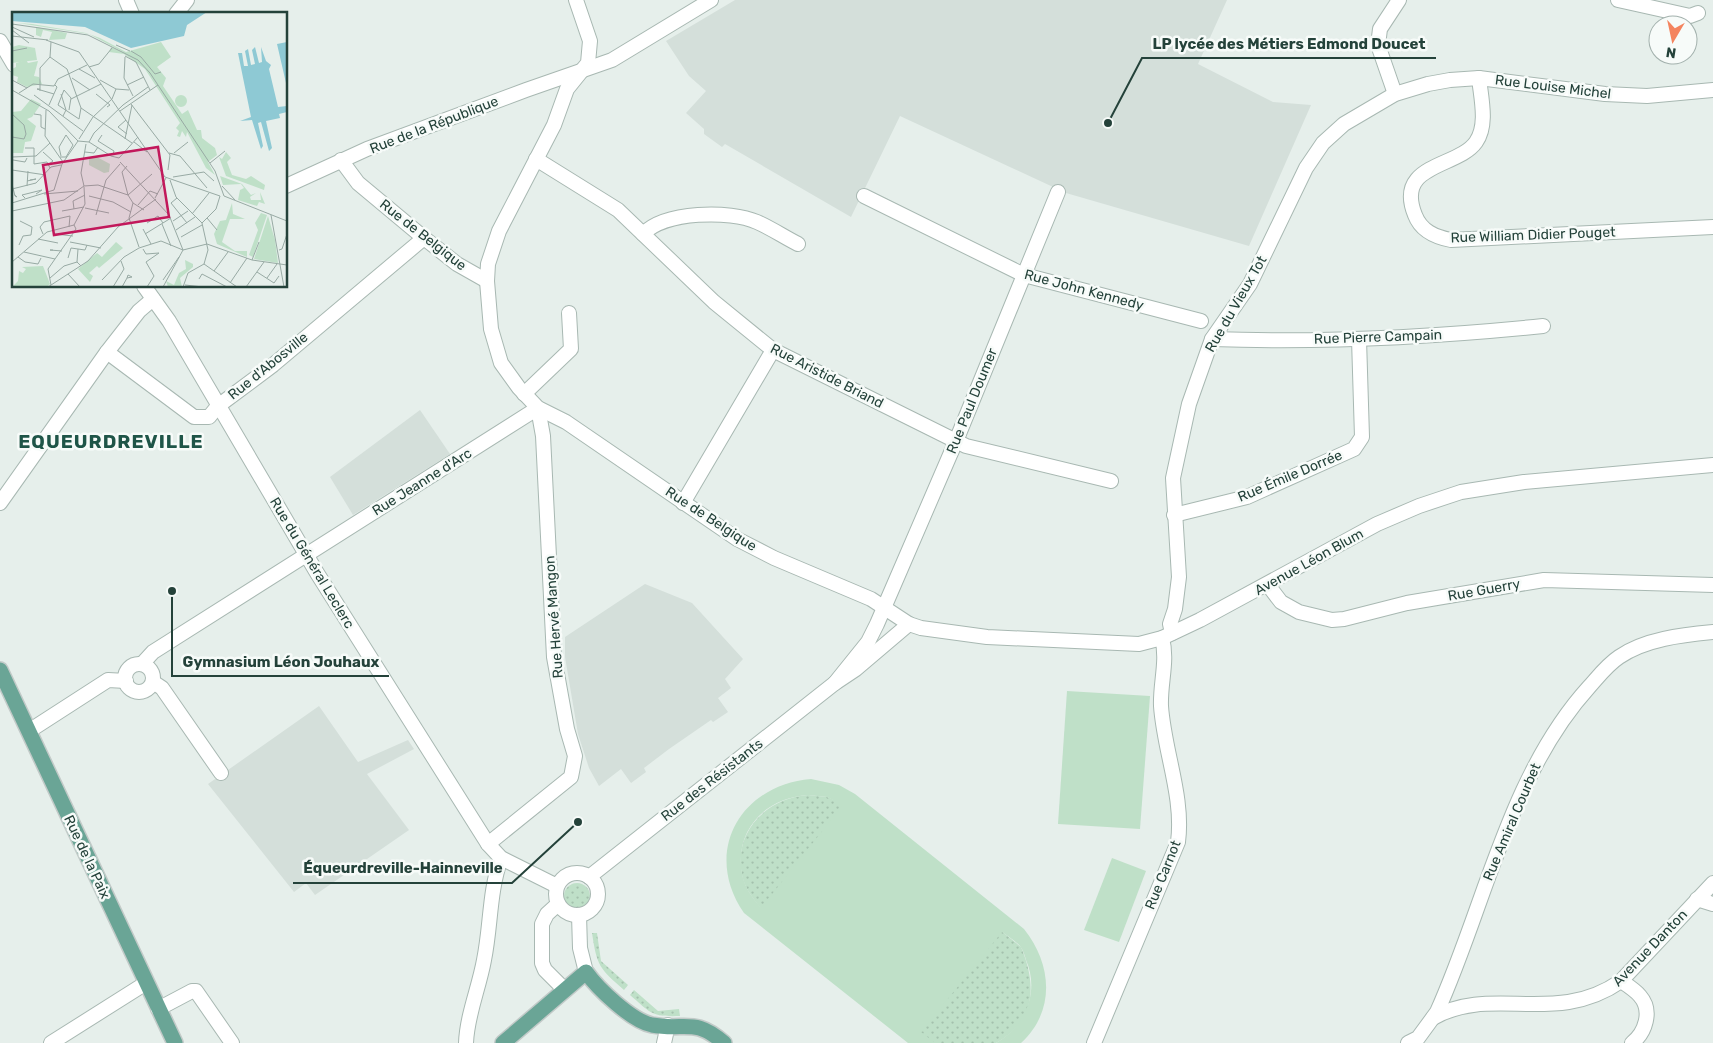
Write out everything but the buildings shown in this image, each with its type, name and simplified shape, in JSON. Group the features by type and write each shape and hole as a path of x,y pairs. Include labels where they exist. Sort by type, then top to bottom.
{"main road":[{"name":"Rue de la Paix","path":"0,670 175,1043"},
{"path":"503,1043 586,972 638,1019 651,1025 700,1027 724,1043"}],"street":[{"path":"126,0 131,12"},
{"path":"178,12 187,0"},
{"path":"488,281 488,264 493,247 554,125 568,89 584,70 590,56 590,42 576,0"},
{"name":"Rue de la République","path":"288,185 341,160 623,55 711,0"},
{"path":"1395,94 1378,45 1380,29 1399,0"},
{"path":"1618,0 1690,16 1698,13"},
{"path":"0,41 12,62"},
{"name":"Rue Louise Michel","path":"1395,94 1428,84 1479,78 1622,95 1655,96 1713,90"},
{"name":"Rue William Didier Pouget","path":"1479,78 1482,127 1475,144 1465,152 1427,170 1421,175 1413,190 1412,206 1415,215 1420,225 1428,232 1438,238 1451,240 1713,227"},
{"name":"Rue du Vieux Tot","path":"1167,635 1175,609 1179,577 1173,478 1188,404 1212,339 1250,284 1306,168 1323,143 1344,124 1395,94"},
{"name":"Rue de Belgique","path":"341,160 358,183 424,238 457,264 488,281 494,344 509,377 538,408 566,422 737,539 774,558 871,599 908,624"},
{"name":"Rue Aristide Briand","path":"536,160 618,210 714,302 773,350 966,446 1111,481"},
{"name":"Rue Paul Doumer","path":"883,608 956,441 1058,192"},
{"name":"Rue John Kennedy","path":"864,196 1024,275 1201,321"},
{"path":"643,234 648,229 674,219 692,216 727,215 756,221 798,244"},
{"name":"Rue d'Abosville","path":"107,352 194,417 209,417 218,406 273,365 424,238"},
{"name":"Rue du Général Leclerc","path":"145,288 169,321 306,555 488,844 501,858 557,886"},
{"path":"0,503 107,352 139,311 153,299"},
{"path":"524,394 571,349 569,313"},
{"name":"Rue Pierre Campain","path":"1212,339 1360,339 1481,332 1544,326"},
{"name":"Rue Émile Dorrée","path":"1174,515 1246,497 1354,449 1362,437 1360,339"},
{"path":"683,503 773,350"},
{"name":"Rue Jeanne d'Arc","path":"142,664 153,652 538,408"},
{"name":"Rue Hervé Mangon","path":"488,844 571,777 575,756 567,729 554,657 543,436 538,408"},
{"name":"Avenue Léon Blum","path":"908,624 958,634 1126,645 1167,635 1268,585 1377,524 1418,506 1461,492 1524,482 1713,465"},
{"name":"Rue Guerry","path":"1268,585 1281,602 1299,612 1332,620 1344,619 1407,603 1544,580 1713,585"},
{"name":"Rue des Résistants","path":"835,683 868,642 883,608"},
{"name":"Rue des Résistants","path":"589,876 835,683 856,669 908,624"},
{"name":"Rue Amiral Courbet","path":"1416,1041 1441,1002 1524,789 1542,752 1570,711 1584,692 1619,657 1637,648 1662,640 1713,632"},
{"name":"Rue Carnot","path":"1094,1043 1178,842 1179,818 1161,705 1167,635"},
{"path":"142,664 152,673 153,682 148,689 139,692 131,688 126,681 130,668 142,664"},
{"path":"29,731 108,680 126,681"},
{"path":"153,682 162,688 221,773"},
{"path":"466,1043 468,1026 484,962 493,880 501,858"},
{"path":"571,873 589,876 595,882 598,896 592,909 579,915 567,913 558,904 556,898 557,886 560,880 571,873"},
{"name":"Avenue Danton","path":"1432,1018 1445,1011 1469,1005 1570,1003 1604,992 1621,981 1713,883"},
{"path":"1697,899 1713,904"},
{"path":"558,904 547,914 542,924 542,962 545,970 564,989"},
{"path":"579,915 580,948 586,972"},
{"path":"1621,981 1639,994 1645,1005 1646,1018 1644,1028 1632,1043"},
{"path":"50,1043 146,983"},
{"path":"158,1009 192,991 196,991 232,1043"},
{"path":"664,1043 668,1026"}],"shaded area":[{"path":"735,0 1227,0 1198,64 1273,102 1311,105 1249,246 1066,193 900,116 851,217 725,144 722,147 704,134 704,129 686,113 706,91 689,76 666,41"},
{"path":"420,410 450,454 353,515 330,477"},
{"path":"645,584 692,603 743,659 725,679 731,688 718,698 728,712 713,722 711,720 669,749 644,768 646,772 631,783 621,769 599,786 589,768 578,734 565,657 565,637"},
{"path":"319,706 358,762 408,740 414,749 367,774 409,830 315,895 306,883 294,892 208,784"}],"green space":[{"path":"1067,691 1150,696 1140,829 1058,824"},
{"path":"811,779 839,785 855,794 1024,929 1040,957 1045,972 1046,987 1045,1002 1040,1017 1021,1043 996,1043 1015,1028 1022,1018 1027,1008 1031,984 1030,972 1022,949 1002,932 921,1032 935,1043 908,1043 744,913 732,890 727,867 728,845 735,825 748,808 765,794 786,784","holes":["808,795 827,797 843,805 761,908 748,890 743,878 742,846 747,832 765,810 778,803"]},
{"path":"808,795 827,797 844,804 1021,947 1029,975 1030,1001 1026,1013 1019,1024 1009,1034 996,1043 934,1043 761,909 748,891 743,879 742,847 747,833 765,811 778,803"},
{"path":"1112,858 1146,871 1119,942 1084,930"},
{"path":"577,883 586,887 590,896 586,905 577,909 568,905 564,896 568,887"},
{"path":"592,933 597,933 601,961 628,985 624,990 600,966"},
{"path":"634,990 658,1011 679,1009 680,1016 663,1016 652,1013 630,995"}],"place":[{"name":"LP lycée des Métiers Edmond Doucet","path":"1108,123"},
{"name":"Gymnasium Léon Jouhaux","path":"172,591"},
{"name":"Équeurdreville-Hainneville","path":"578,822"}],"district":[{"name":"EQUEURDREVILLE","path":"111,441"}]}
